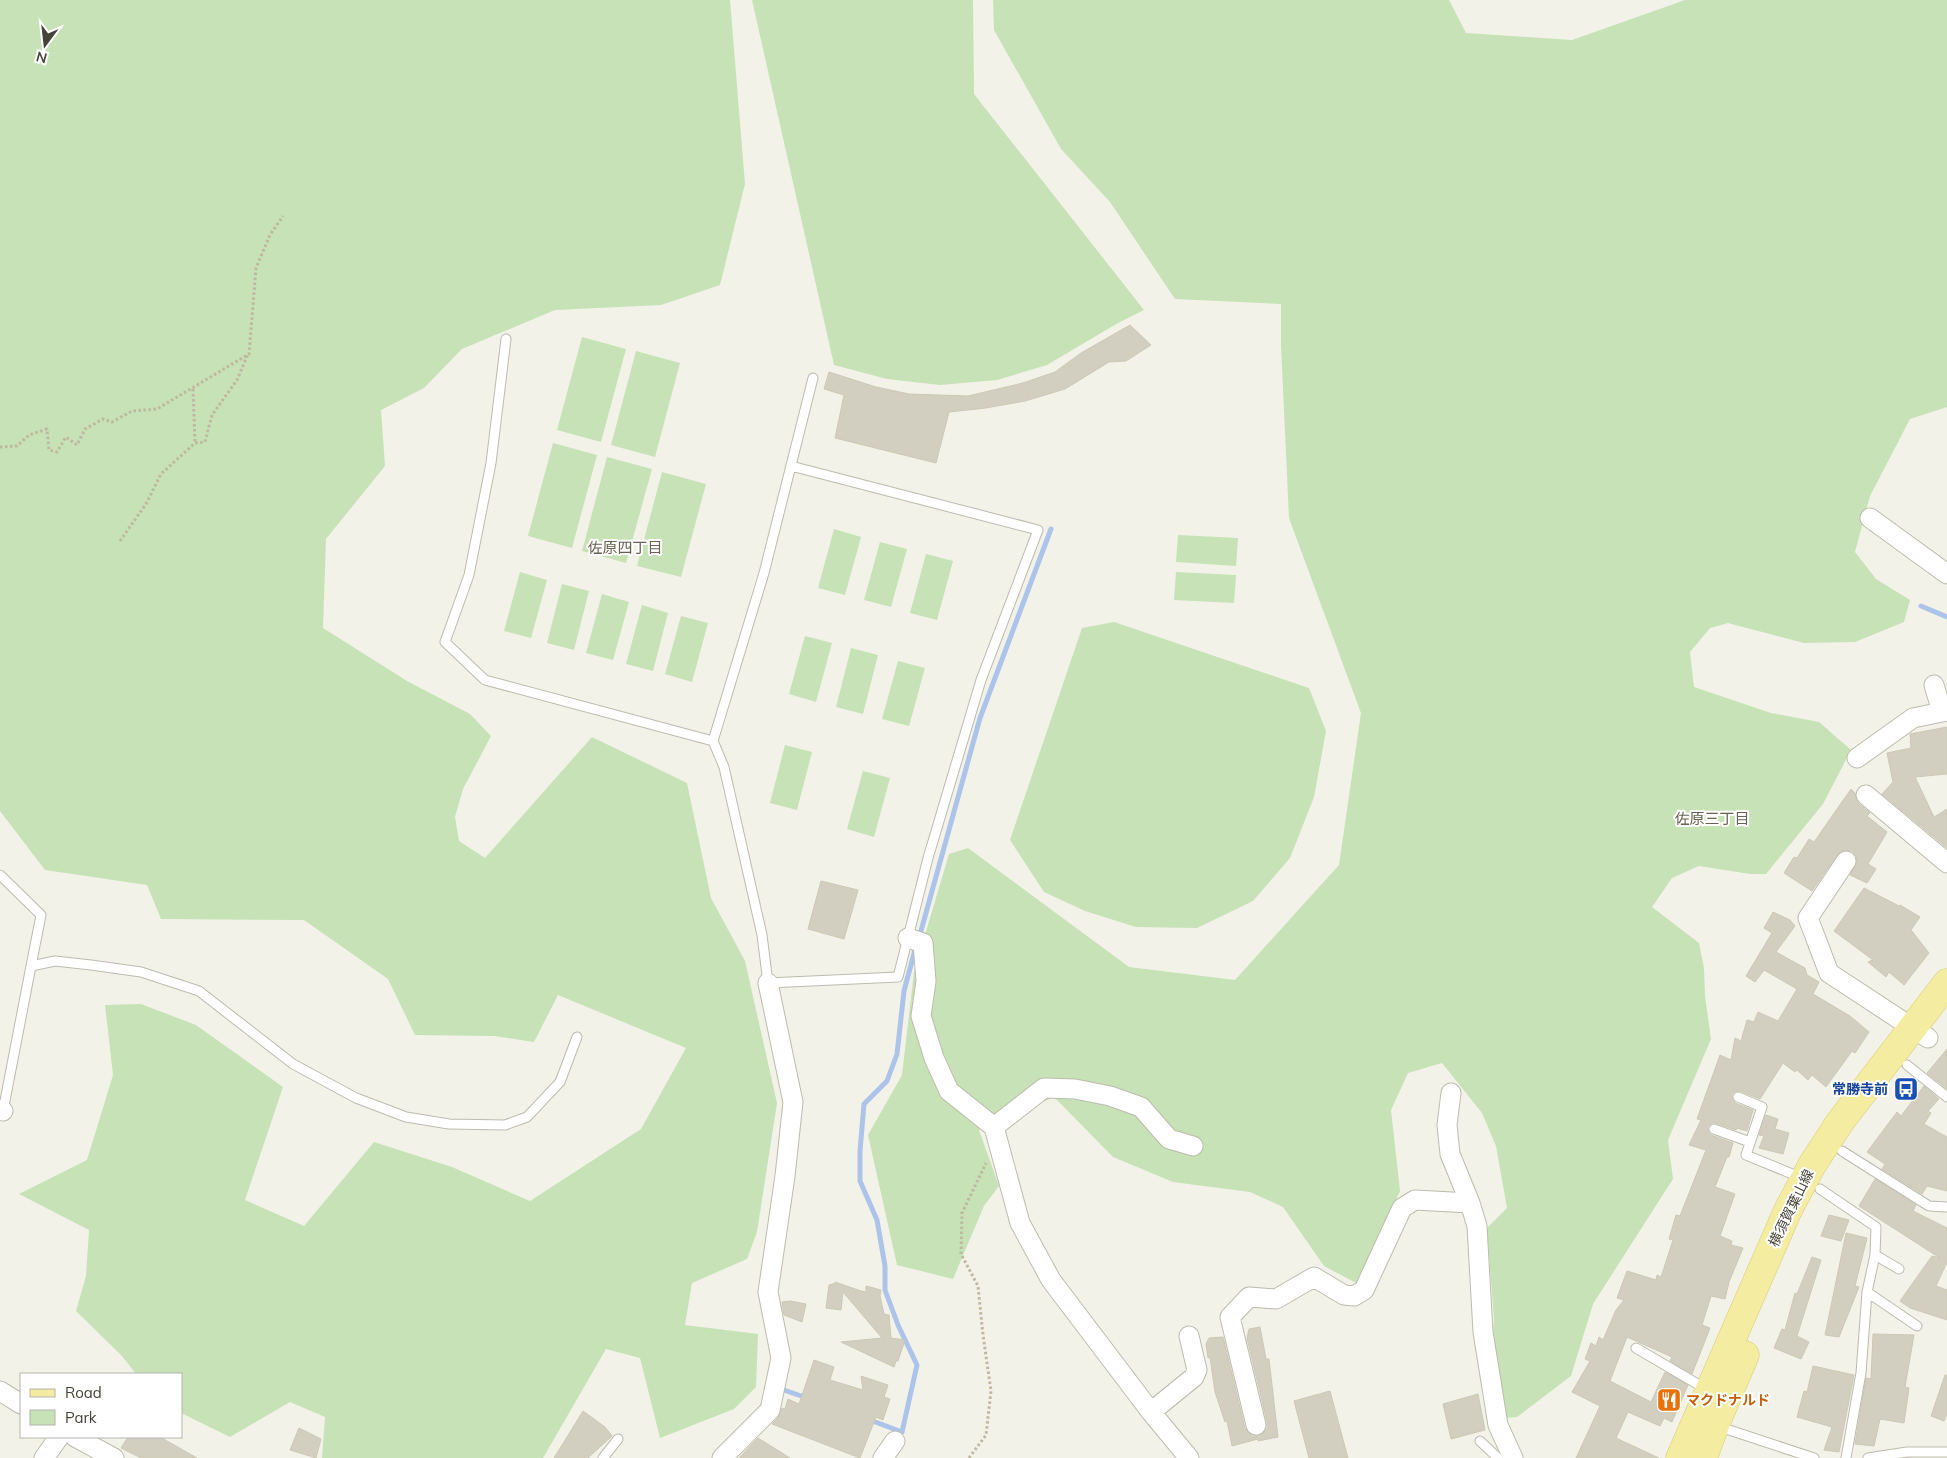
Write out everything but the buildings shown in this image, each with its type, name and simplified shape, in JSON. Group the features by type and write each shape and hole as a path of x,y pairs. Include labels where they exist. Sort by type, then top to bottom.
{"main road":[{"name":"横須賀葉山線","path":"1680,1458 1788,1210 1842,1151 1908,1065 1921,1033 1947,983"},
{"name":"横須賀葉山線","path":"1703,1458 1715,1425 1806,1216 1812,1184 1840,1122 1921,1033 1947,1014"}],"street":[{"path":"1870,518 1947,574"},
{"path":"1857,758 1913,718 1945,711 1934,685"},
{"path":"1866,795 1947,863"},
{"path":"1846,861 1808,918 1829,973 1921,1033"},
{"path":"908,938 924,944 926,981 921,1016 934,1058 949,1091 996,1135 1020,1223 1052,1280 1151,1412 1189,1458"},
{"path":"722,1458 770,1410 781,1358 768,1292 785,1176 793,1102 768,983"},
{"path":"996,1135 1044,1088 1075,1089 1110,1096 1141,1107 1169,1139 1193,1146"},
{"path":"1451,1093 1447,1125 1450,1154 1470,1203 1477,1226 1483,1332 1498,1424 1513,1458"},
{"path":"1256,1425 1230,1316 1249,1297 1276,1299 1314,1277 1344,1295 1354,1296 1364,1290 1402,1208 1415,1200 1470,1203"},
{"path":"1151,1412 1194,1377 1197,1370 1189,1336"},
{"path":"1,1394 20,1404"},
{"path":"44,1458 58,1438"},
{"path":"78,1438 114,1458"},
{"path":"883,1458 895,1441"}],"lane":[{"path":"506,339 491,463 469,575 445,642 484,680 713,741"},
{"path":"791,466 1038,530 981,680 928,858 898,977 768,983 762,934 724,767 713,741 764,574 812,378"},
{"path":"0,875 41,915 1,1110"},
{"path":"31,966 55,961 140,972 199,991 293,1064 356,1098 406,1117 449,1124 505,1125 527,1117 560,1082 577,1037"},
{"path":"1908,1065 1947,1098"},
{"path":"1738,1097 1762,1107 1746,1155 1812,1184 1876,1227 1875,1255 1867,1292 1861,1373 1846,1458"},
{"path":"1714,1129 1750,1142"},
{"path":"1842,1151 1929,1206 1947,1207"},
{"path":"1875,1255 1900,1269"},
{"path":"1867,1292 1917,1326"},
{"path":"1636,1348 1708,1391"},
{"path":"1715,1425 1814,1458"},
{"path":"603,1458 618,1439"},
{"path":"1480,1441 1498,1458"},
{"path":"1868,1458 1907,1452 1947,1452"}],"path":[{"path":"120,541 146,504 162,474 195,443 204,442 212,415 237,380 249,354 256,268 270,235 283,216"},
{"path":"0,446 17,446 29,435 47,429 49,450 57,452 66,437 77,445 84,429 104,419 112,422 132,411 157,409 249,354"},
{"path":"193,388 195,443"},
{"path":"969,1458 986,1436 991,1391 978,1286 961,1254 962,1214 996,1135"}],"green space":[{"path":"0,0 730,0 745,184 720,285 661,305 555,310 462,349 424,388 381,410 385,466 326,539 323,628 407,681 470,714 491,736 463,789 455,817 459,841 485,858 592,737 687,783 711,898 745,961 777,1103 757,1232 747,1259 692,1283 685,1325 758,1334 756,1387 734,1409 660,1438 640,1358 606,1349 543,1458 322,1458 325,1417 290,1402 230,1437 182,1413 182,1373 135,1373 122,1356 76,1311 86,1276 89,1230 19,1194 87,1160 113,1075 105,1005 141,1004 196,1025 283,1087 245,1200 304,1226 374,1142 452,1167 530,1201 641,1129 686,1048 558,995 534,1042 494,1036 415,1035 388,979 304,920 161,919 147,885 45,870 0,811"},
{"path":"752,0 973,0 974,94 1144,310 1118,323 1047,365 997,380 940,385 887,379 834,365"},
{"path":"993,0 1449,0 1466,33 1572,40 1685,0 1947,0 1947,407 1910,419 1870,496 1855,552 1876,579 1910,600 1904,622 1855,642 1804,643 1728,623 1710,628 1690,652 1694,687 1771,713 1819,722 1851,750 1823,804 1766,874 1750,874 1699,866 1672,878 1652,907 1699,943 1704,968 1705,996 1711,1039 1668,1140 1673,1179 1593,1304 1571,1376 1517,1417 1488,1419 1494,1319 1487,1228 1507,1208 1496,1146 1482,1113 1442,1063 1408,1073 1391,1110 1400,1191 1358,1284 1324,1266 1283,1207 1250,1192 1173,1182 1113,1157 1054,1097 979,1130 999,1186 984,1206 953,1279 897,1265 868,1135 902,1075 914,972 949,854 968,848 1129,967 1235,980 1339,865 1361,713 1289,518 1281,346 1281,304 1175,299 1110,202 1061,149 994,30"},
{"path":"582,337 626,349 601,442 557,430"},
{"path":"636,351 680,363 655,457 611,445"},
{"path":"553,443 597,455 572,548 528,536"},
{"path":"607,457 652,469 626,563 582,551"},
{"path":"662,472 706,484 681,577 637,566"},
{"path":"834,529 861,537 845,595 818,588"},
{"path":"1178,535 1238,538 1236,566 1176,562"},
{"path":"880,542 907,549 891,607 864,600"},
{"path":"926,554 953,561 937,620 910,613"},
{"path":"520,572 547,580 531,638 504,631"},
{"path":"1176,572 1236,575 1234,603 1174,600"},
{"path":"562,584 589,591 574,650 547,643"},
{"path":"602,594 629,602 613,660 586,653"},
{"path":"642,605 668,613 653,671 626,664"},
{"path":"681,616 708,623 692,682 665,674"},
{"path":"1114,622 1309,688 1326,731 1314,797 1290,858 1253,901 1197,928 1136,927 1085,911 1044,892 1010,840 1082,628"},
{"path":"805,636 832,643 816,702 789,694"},
{"path":"851,648 878,655 863,714 836,707"},
{"path":"898,661 925,668 909,726 882,719"},
{"path":"785,745 812,752 797,810 770,803"},
{"path":"863,771 890,778 874,837 847,829"}],"waterway":[{"path":"919,938 980,718 1051,529"},
{"path":"1921,606 1947,617"},
{"path":"870,1420 902,1432 917,1365 898,1325 885,1290 885,1266 877,1220 860,1181 860,1151 864,1104 887,1081 897,1054 904,991 916,946"},
{"path":"784,1390 807,1398"}],"place":[{"name":"常勝寺前","path":"1906,1089"},
{"name":"マクドナルド","path":"1669,1400"}],"district":[{"name":"佐原四丁目","path":"625,548"},
{"name":"佐原三丁目","path":"1712,819"}]}
